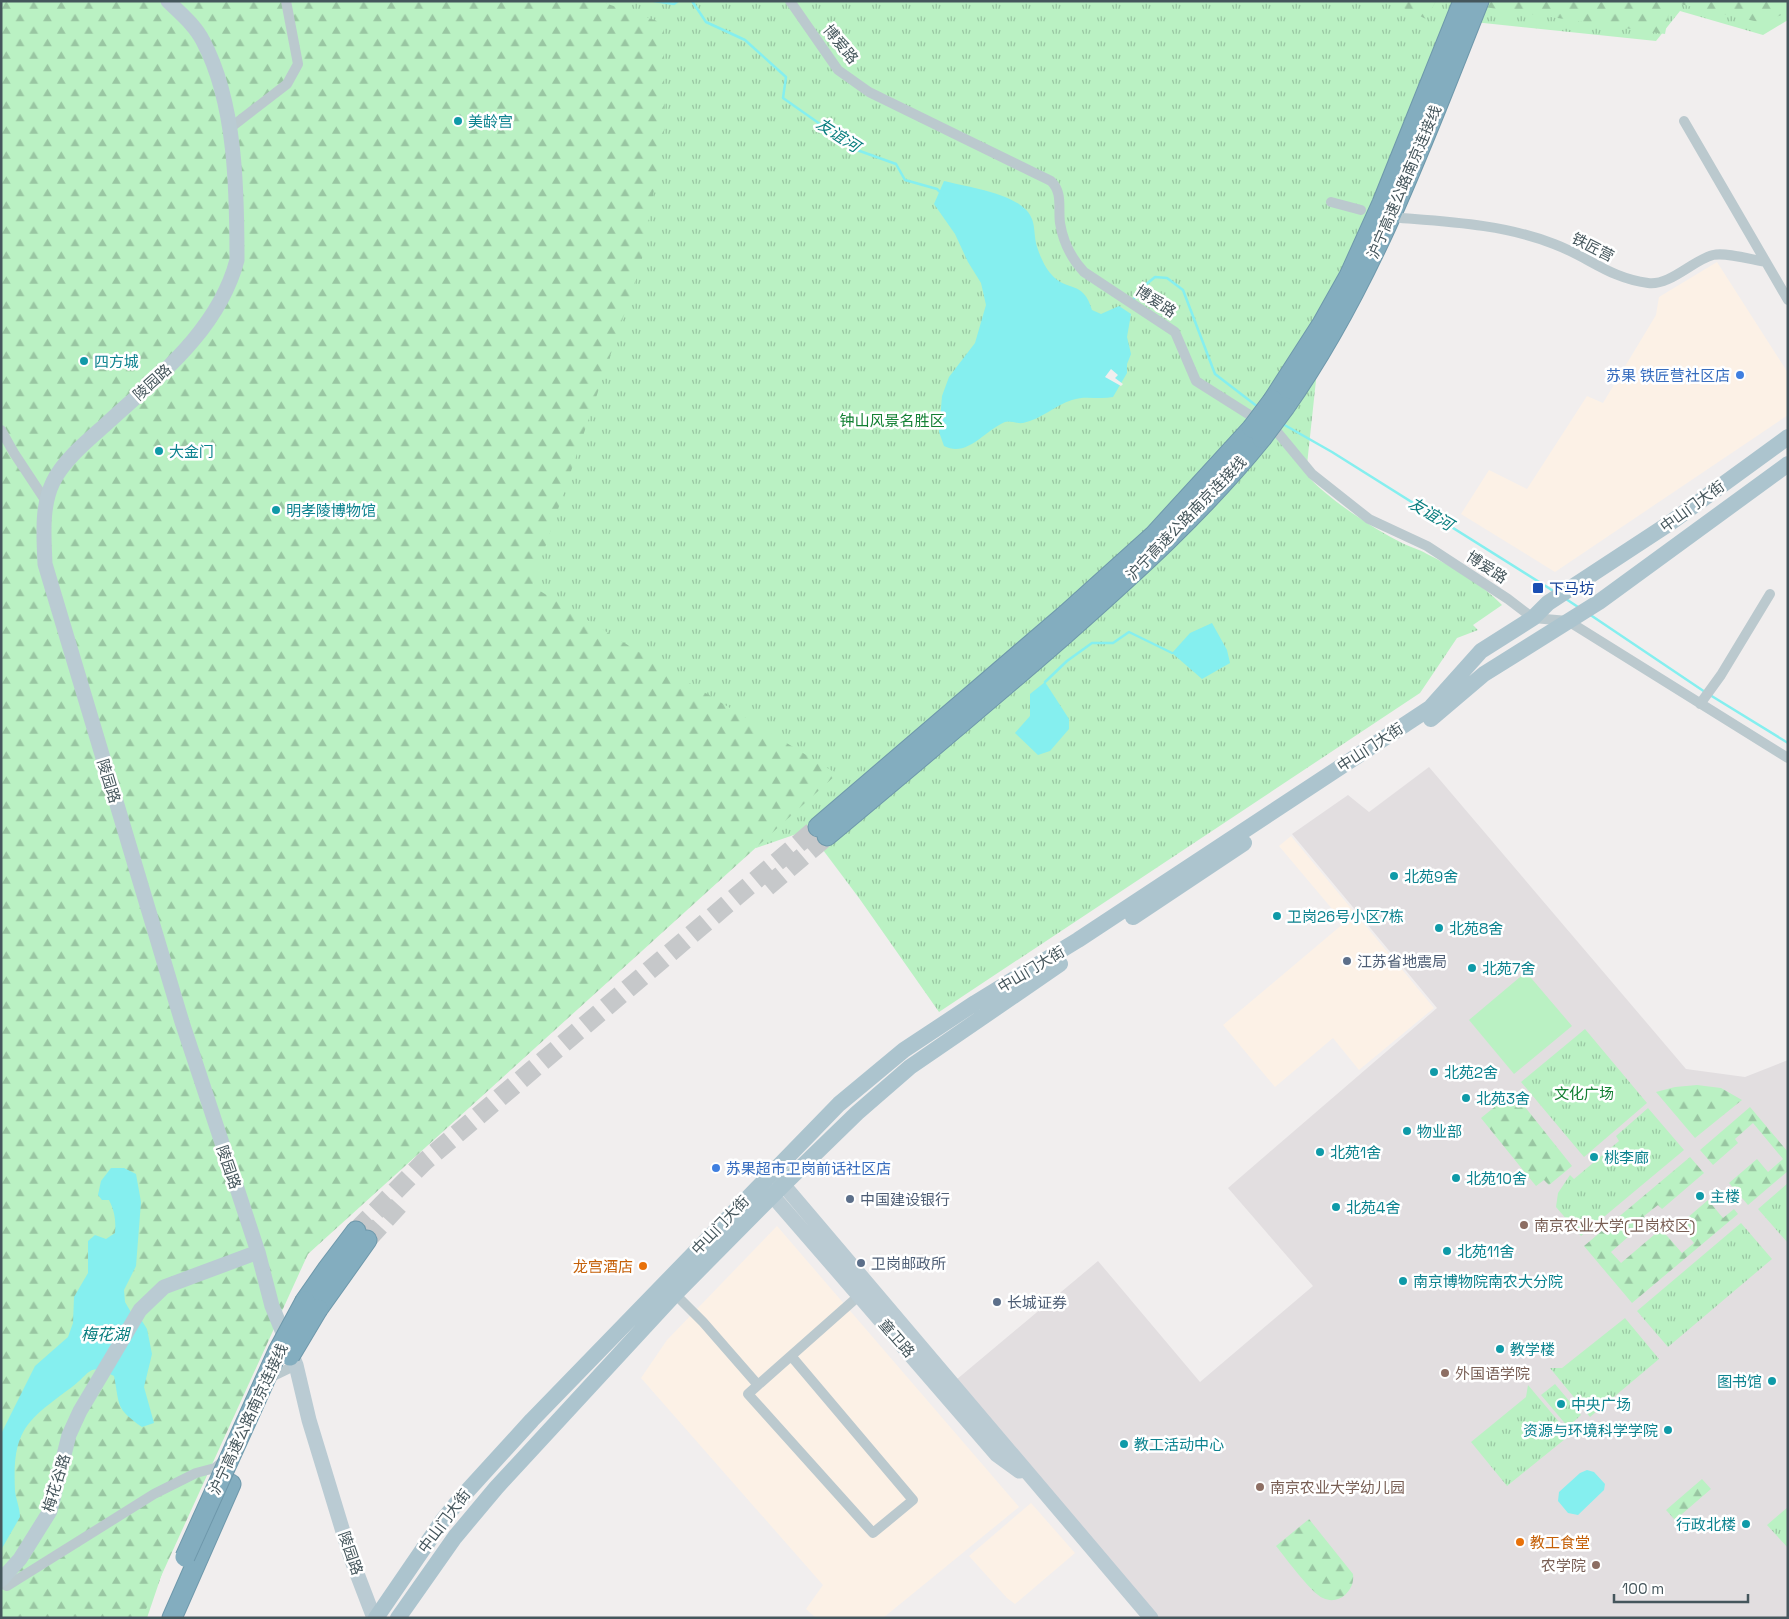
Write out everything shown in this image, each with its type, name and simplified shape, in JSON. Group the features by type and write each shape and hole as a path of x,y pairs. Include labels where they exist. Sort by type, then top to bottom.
{"highway":[{"name":"沪宁高速公路南京连接线","path":"1279,403 1349,276 1382,203 1463,1"},
{"name":"沪宁高速公路南京连接线","path":"822,832 942,740 1123,583 1205,504 1279,403 1331,337 1364,275 1403,189 1479,1"},
{"name":"沪宁高速公路南京连接线","path":"172,1618 262,1413 299,1339 328,1268 362,1236"},
{"name":"沪宁高速公路南京连接线","path":"158,1618 278,1351 312,1305"}],"main road":[{"name":"中山门大街","path":"375,1618 442,1520 460,1499 532,1420 839,1104 904,1050 975,1003 1078,940 1430,708 1481,651 1533,618 1548,603 1670,523 1788,437"},
{"name":"中山门大街","path":"398,1618 472,1515 675,1294 857,1113 910,1067 953,1036 1432,718 1484,674 1599,602 1786,468"}],"street":[{"name":"陵园路","path":"168,1 194,27 203,40 219,77 226,103 230,128 236,260 233,276 218,307 179,357 79,448 53,481 43,523 45,564 182,1022 258,1252 272,1306 296,1365 309,1420 348,1549 375,1618"},
{"path":"230,128 287,84 298,64 286,1"},
{"name":"博爱路","path":"790,1 838,70 869,92 1039,173 1051,181 1060,194 1060,220 1070,254 1084,272 1175,332 1196,381 1278,434 1312,474 1369,519 1427,546 1508,599 1533,618"},
{"path":"1684,122 1788,300"},
{"path":"1331,202 1361,210"},
{"name":"铁匠营","path":"1401,218 1455,222 1510,231 1554,244 1622,279 1651,284 1676,275 1714,255 1766,262"},
{"path":"1,430 14,454 47,503"},
{"path":"1702,701 1770,594"},
{"path":"1533,618 1568,620 1702,701 1788,758"},
{"name":"童卫路","path":"766,1177 865,1291 1040,1486 1048,1498 1151,1618"},
{"name":"梅花谷路","path":"1,1581 20,1559 50,1511 69,1435 80,1411 140,1310 164,1287 258,1252"},
{"path":"792,1356 913,1500 873,1534 748,1394 865,1291"},
{"path":"675,1294 703,1322 758,1385"},
{"path":"1,1581 7,1586 154,1494 196,1473 215,1468 230,1456 266,1380 296,1365"}],"shaded area":[{"path":"1717,262 1788,373 1788,415 1555,572 1461,514 1489,470 1527,489 1587,396 1603,403 1656,315 1659,297"},
{"name":"南京农业大学(卫岗校区)","path":"1429,767 1686,1069 1745,1077 1788,1060 1788,1618 1159,1618 956,1380 1098,1261 1200,1382 1313,1286 1228,1188 1437,1008 1292,834 1348,795 1369,812"},
{"name":"江苏省地震局","path":"1291,836 1434,1008 1359,1070 1333,1038 1275,1087 1223,1025 1344,923 1279,846"},
{"path":"777,1226 1019,1507 883,1618 816,1618 806,1609 823,1585 641,1378 667,1340"},
{"path":"1031,1503 1075,1553 1015,1604 1007,1598 969,1556"}],"green space":[{"name":"钟山风景名胜区","path":"1,1 1788,1 1788,20 1763,35 1680,11 1656,41 1455,20 1322,324 1306,474 1338,503 1391,537 1457,570 1502,605 1473,625 1478,630 1457,638 1420,693 939,1012 859,898 808,830 756,848 480,582 196,1473 147,1618 1,1618"},
{"path":"1,1 599,1 663,23 665,126 641,265 532,586 837,774 308,1254 142,1618 1,1618"},
{"path":"1389,1 1436,1 1426,19"},
{"path":"1444,1 1788,1 1788,12 1763,23 1671,2 1665,34"},
{"path":"1526,972 1572,1026 1514,1074 1469,1020"},
{"name":"文化广场","path":"1585,1029 1647,1103 1584,1157 1521,1082"},
{"path":"1697,1085 1721,1088 1742,1100 1695,1138 1656,1092 1675,1087"},
{"path":"1513,1092 1572,1166 1549,1185 1544,1180 1536,1186 1481,1118"},
{"path":"1750,1107 1788,1152 1788,1171 1748,1205 1729,1183 1757,1159 1768,1172 1783,1159 1753,1123 1735,1139 1738,1143 1713,1165 1700,1150"},
{"path":"1648,1108 1684,1150 1581,1236 1556,1207 1558,1193 1570,1175 1574,1179 1619,1141 1616,1136"},
{"path":"1690,1157 1704,1173 1662,1209 1658,1205 1644,1216 1647,1220 1611,1252 1621,1263 1661,1229 1682,1253 1694,1243 1679,1225 1708,1200 1723,1218 1734,1209 1738,1214 1632,1303 1584,1246"},
{"path":"1788,1183 1788,1243 1758,1209"},
{"path":"1741,1223 1772,1259 1668,1347 1637,1311"},
{"path":"1625,1318 1659,1359 1590,1417 1550,1368 1562,1368"},
{"path":"1555,1384 1581,1415 1568,1427 1541,1395"},
{"path":"1528,1385 1570,1435 1507,1486 1471,1442 1526,1397"},
{"path":"1702,1479 1711,1489 1675,1520 1666,1510"},
{"path":"1788,1507 1788,1548 1767,1525"},
{"path":"1309,1519 1353,1574 1350,1588 1345,1595 1338,1599 1329,1600 1318,1595 1276,1546"}],"water":[{"path":"944,181 1005,197 1025,209 1033,223 1038,251 1044,264 1057,280 1084,294 1092,310 1101,314 1119,306 1131,314 1127,337 1131,354 1127,364 1127,373 1113,397 1077,399 1066,402 1030,421 1021,423 1005,422 975,442 960,449 944,446 939,432 942,396 949,377 975,343 986,305 981,283 968,262 955,234 934,204"},
{"path":"1212,623 1227,650 1230,663 1202,679 1172,653 1190,633"},
{"path":"1045,682 1069,719 1069,729 1050,751 1038,755 1015,733 1030,716 1030,694"},
{"name":"梅花湖","path":"111,1168 124,1168 136,1174 141,1202 136,1266 124,1290 125,1302 132,1314 142,1321 147,1329 152,1354 144,1387 154,1423 142,1427 127,1415 118,1400 114,1376 99,1370 90,1371 43,1409 25,1429 20,1440 16,1454 15,1491 20,1517 1,1550 1,1434 35,1366 68,1337 73,1323 74,1297 88,1273 88,1241 95,1235 106,1239 115,1233 115,1216 111,1204 109,1200 102,1200 98,1195 101,1181"},
{"path":"1587,1470 1594,1472 1605,1484 1604,1490 1578,1515 1568,1513 1558,1501 1559,1492 1580,1473"}],"pier":[{"path":"1111,369 1118,375 1115,378 1123,384 1121,386 1105,377"}],"waterway":[{"name":"友谊河","path":"654,1 674,4 678,1"},
{"name":"友谊河","path":"692,1 706,22 745,40 786,77 783,98 857,150 896,164 905,180 937,189 943,195"},
{"name":"友谊河","path":"1133,301 1138,291 1155,277 1167,278 1183,290 1215,374 1258,407"},
{"name":"友谊河","path":"1281,423 1332,452 1555,592"},
{"name":"友谊河","path":"1566,599 1578,607"},
{"name":"友谊河","path":"1589,614 1705,692"},
{"path":"1045,682 1067,661 1092,643 1113,643 1129,632 1172,653"},
{"name":"友谊河","path":"1710,695 1788,743"}],"tunnel":[{"path":"356,1231 424,1162 818,827"},
{"path":"767,887 827,836"},
{"path":"367,1240 400,1204"}],"place":[{"name":"美龄宫","path":"458,121"},
{"name":"四方城","path":"84,361"},
{"name":"苏果 铁匠营社区店","path":"1740,375"},
{"name":"大金门","path":"159,451"},
{"name":"明孝陵博物馆","path":"276,510"},
{"name":"下马坊","path":"1538,588"},
{"name":"北苑9舍","path":"1394,876"},
{"name":"卫岗26号小区7栋","path":"1277,916"},
{"name":"北苑8舍","path":"1439,928"},
{"name":"江苏省地震局","path":"1347,961"},
{"name":"北苑7舍","path":"1472,968"},
{"name":"北苑2舍","path":"1434,1072"},
{"name":"北苑3舍","path":"1466,1098"},
{"name":"物业部","path":"1407,1131"},
{"name":"北苑1舍","path":"1320,1152"},
{"name":"桃李廊","path":"1594,1157"},
{"name":"苏果超市卫岗前话社区店","path":"716,1168"},
{"name":"北苑10舍","path":"1456,1178"},
{"name":"主楼","path":"1700,1196"},
{"name":"中国建设银行","path":"850,1199"},
{"name":"北苑4舍","path":"1336,1207"},
{"name":"南京农业大学(卫岗校区)","path":"1524,1225"},
{"name":"北苑11舍","path":"1447,1251"},
{"name":"卫岗邮政所","path":"861,1263"},
{"name":"龙宫酒店","path":"643,1266"},
{"name":"南京博物院南农大分院","path":"1403,1281"},
{"name":"长城证券","path":"997,1302"},
{"name":"教学楼","path":"1500,1349"},
{"name":"外国语学院","path":"1445,1373"},
{"name":"图书馆","path":"1772,1381"},
{"name":"中央广场","path":"1561,1404"},
{"name":"资源与环境科学学院","path":"1668,1430"},
{"name":"教工活动中心","path":"1124,1444"},
{"name":"南京农业大学幼儿园","path":"1260,1487"},
{"name":"行政北楼","path":"1746,1524"},
{"name":"教工食堂","path":"1520,1542"},
{"name":"农学院","path":"1596,1565"}]}
